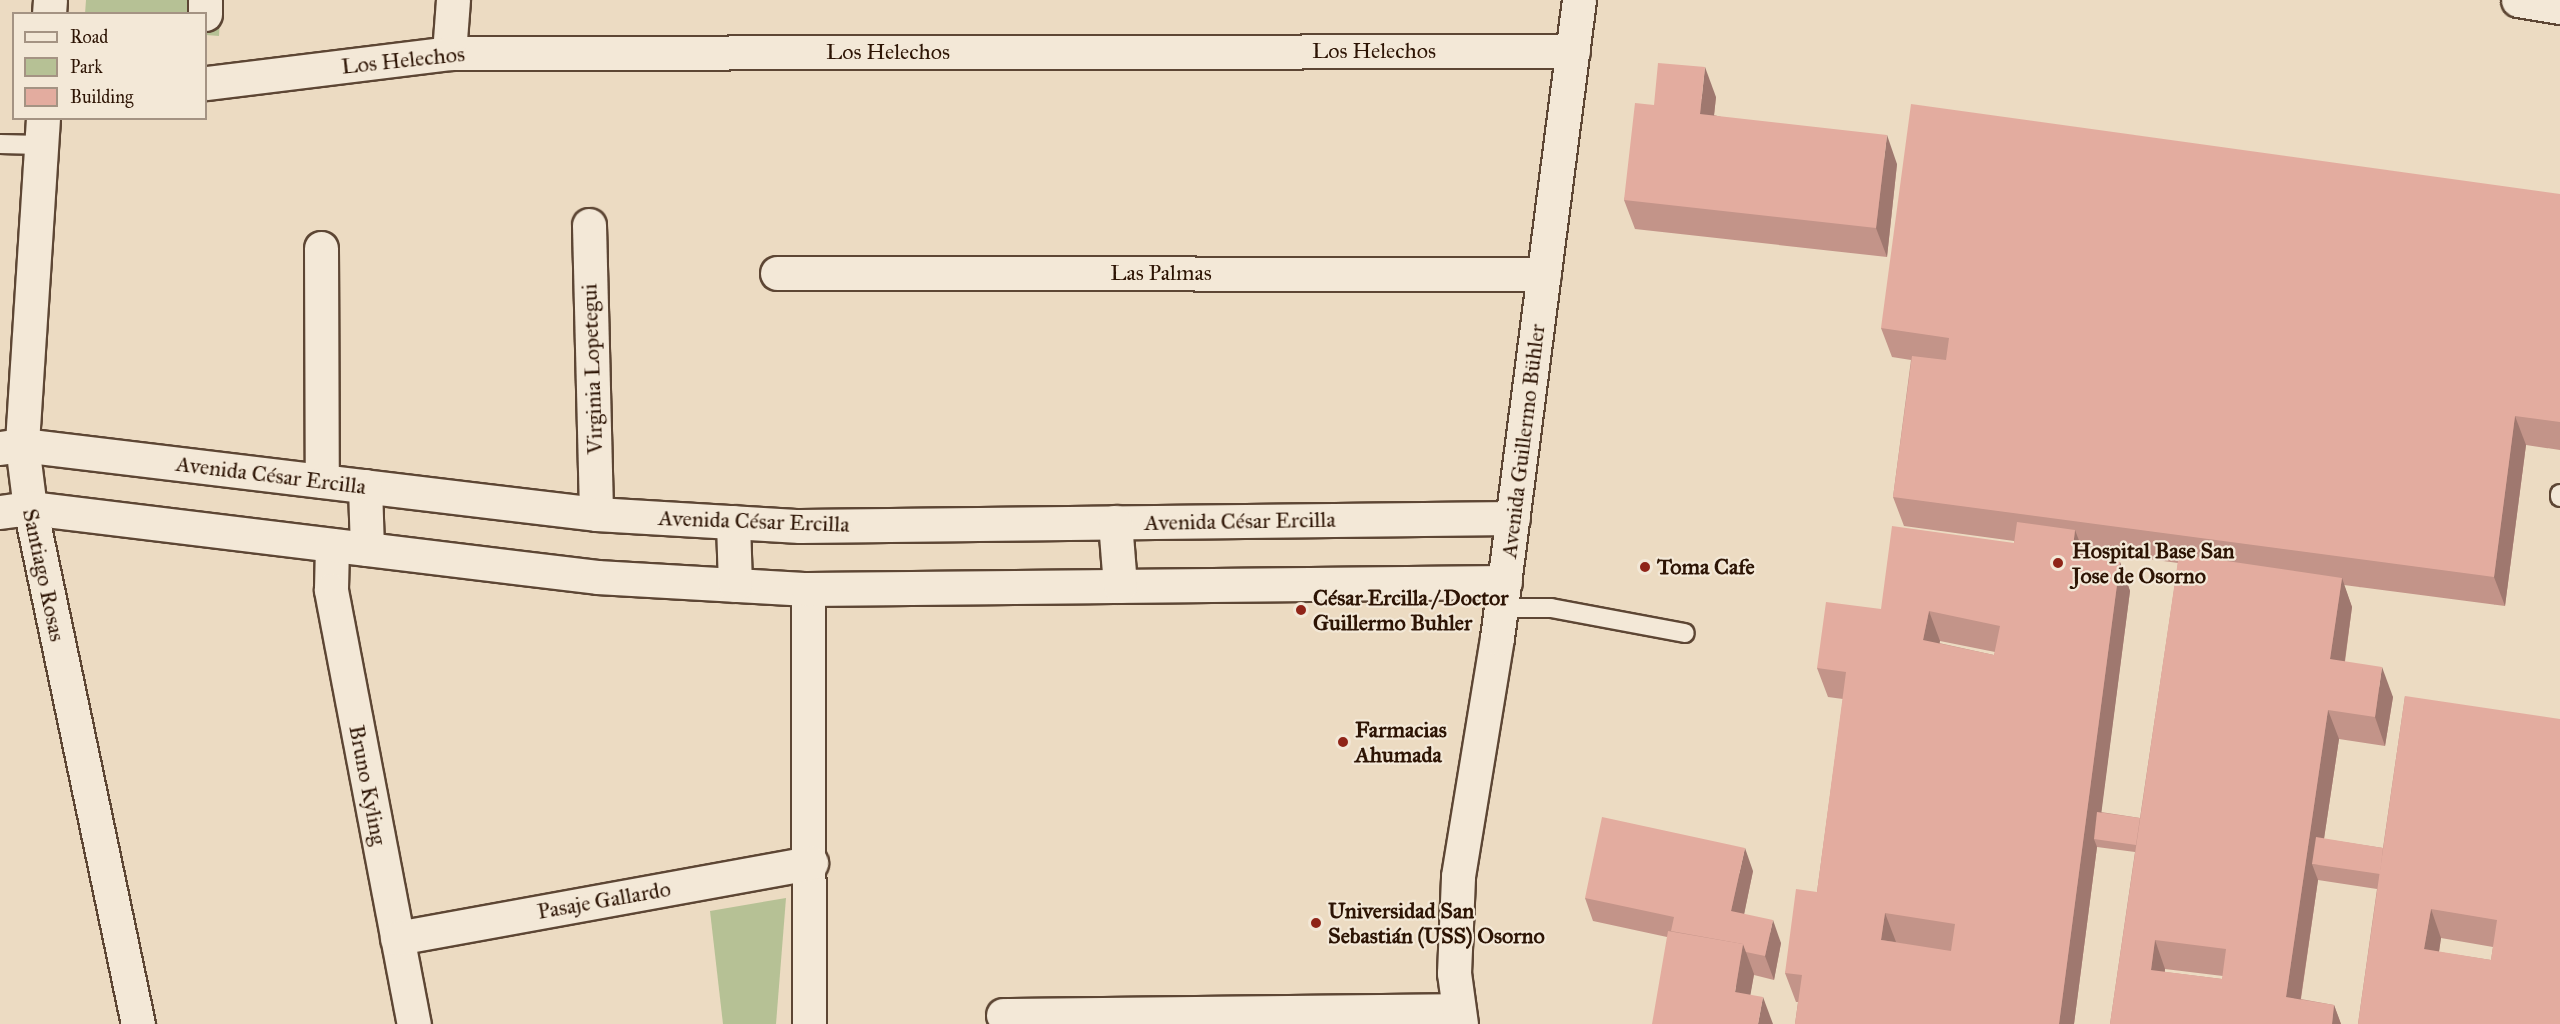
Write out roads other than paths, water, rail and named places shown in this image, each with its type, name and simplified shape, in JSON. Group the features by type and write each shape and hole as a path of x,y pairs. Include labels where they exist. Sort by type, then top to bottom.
{"street":[{"path":"449,53 453,0"},
{"name":"Avenida Guillermo Bühler","path":"1459,1017 1458,876 1503,595 1579,0"},
{"path":"2518,0 2560,7"},
{"name":"Los Helechos","path":"207,83 449,53 1573,51"},
{"name":"Santiago Rosas","path":"42,132 11,446 15,510 138,1024"},
{"name":"Virginia Lopetegui","path":"588,225 596,514"},
{"path":"321,249 322,481"},
{"name":"Las Palmas","path":"777,273 1544,274"},
{"name":"Avenida César Ercilla","path":"11,446 596,514 733,522 1115,522 1513,518"},
{"path":"365,486 367,549"},
{"path":"15,510 332,544 597,577 735,585 808,589 1120,586 1503,595"},
{"path":"733,522 735,585"},
{"path":"1115,522 1120,586"},
{"name":"Bruno Kyling","path":"332,544 332,590 414,1024"},
{"path":"808,589 811,863 809,1024"},
{"name":"Pasaje Gallardo","path":"397,938 811,863"},
{"path":"1003,1015 1459,1017"}],"lane":[{"path":"0,144 42,132"},
{"path":"1503,595 1551,608 1685,633"}],"place":[{"name":"Hospital Base San Jose de Osorno","path":"2058,563"},
{"name":"Toma Cafe","path":"1645,567"},
{"name":"César Ercilla / Doctor Guillermo Buhler","path":"1301,610"},
{"name":"Farmacias Ahumada","path":"1343,742"},
{"name":"Universidad San Sebastián (USS) Osorno","path":"1316,923"}]}
